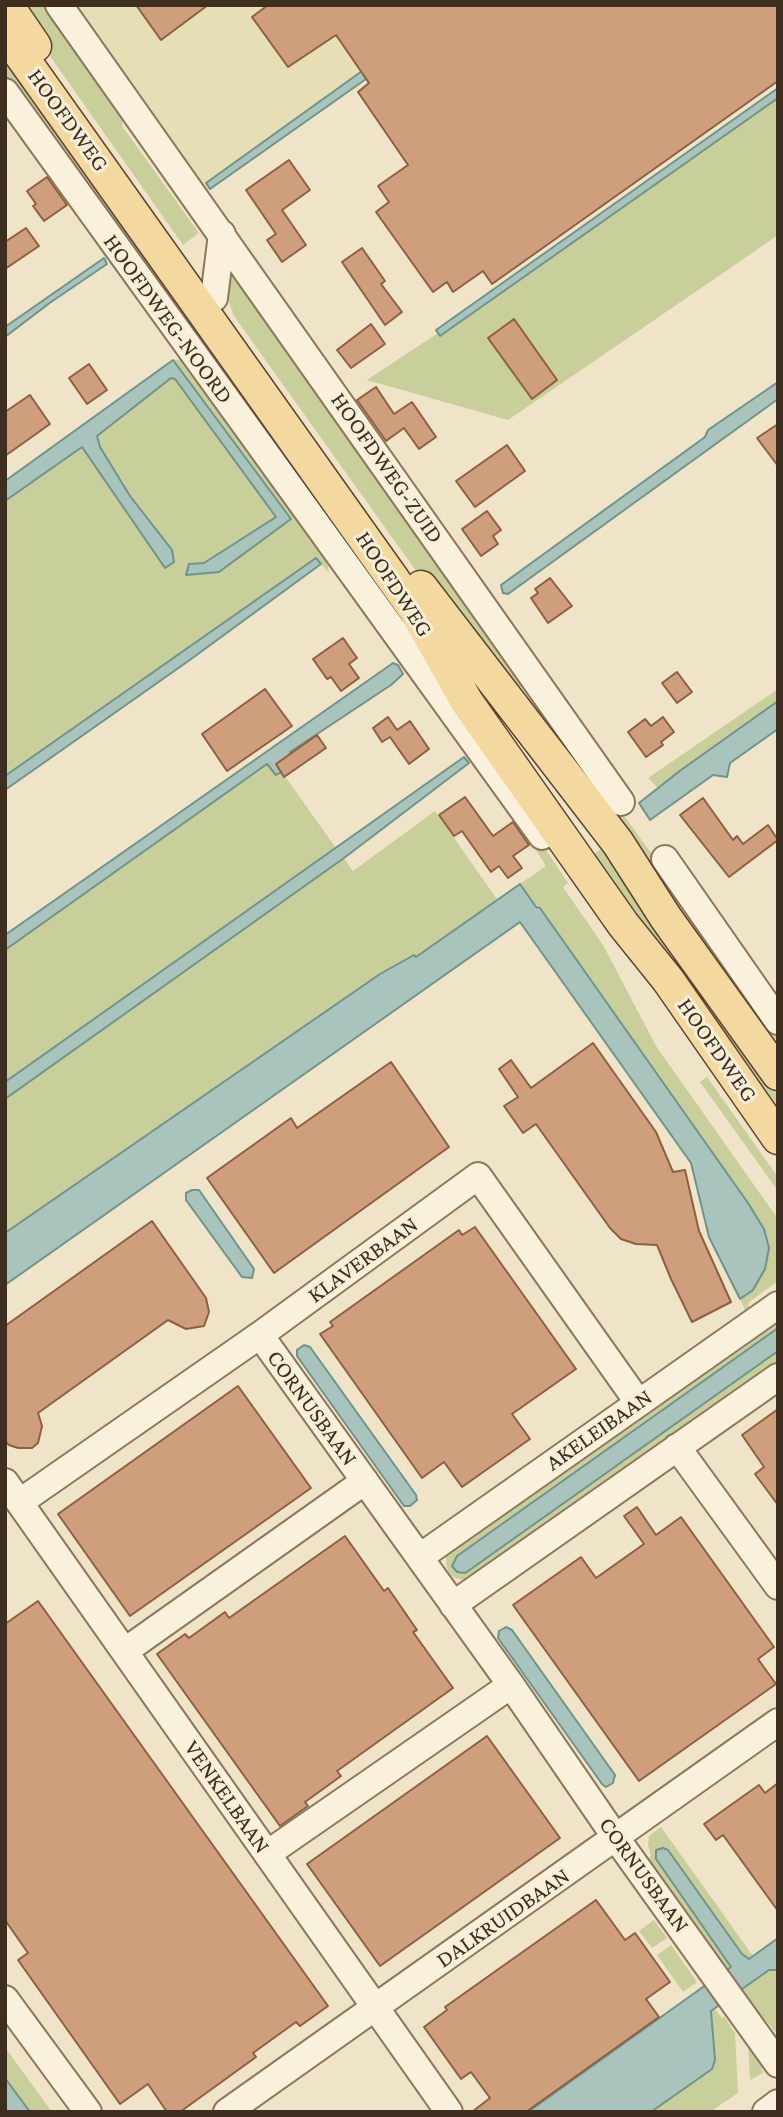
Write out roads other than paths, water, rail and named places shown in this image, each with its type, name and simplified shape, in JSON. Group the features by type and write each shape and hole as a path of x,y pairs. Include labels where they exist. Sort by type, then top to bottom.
{"main road":[{"name":"HOOFDWEG","path":"7,5 408,570 541,743 611,812 618,843 666,918 778,1074"},
{"name":"HOOFDWEG","path":"5,33 415,610 467,702 545,827 668,980 778,1138"},
{"path":"545,827 565,823 575,837 583,842 595,837 611,812"}],"street":[{"name":"HOOFDWEG-ZUID","path":"59,5 551,703 611,812"},
{"name":"HOOFDWEG-NOORD","path":"5,92 336,551 545,827"},
{"path":"214,298 222,234"},
{"path":"344,509 336,551 375,555"},
{"path":"506,699 551,703 541,743"},
{"path":"665,859 778,1021"},
{"name":"KLAVERBAAN","path":"13,1492 260,1335 478,1176 638,1402"},
{"name":"AKELEIBAAN","path":"420,1557 778,1305"},
{"name":"CORNUSBAAN","path":"260,1335 778,2064"},
{"path":"453,1605 778,1377"},
{"path":"677,1447 778,1586"},
{"name":"CORNUSBAAN","path":"125,1651 365,1481"},
{"name":"VENKELBAAN","path":"13,1492 449,2112"},
{"path":"267,1854 511,1685"},
{"name":"DALKRUIDBAAN","path":"227,2112 778,1722"},
{"path":"5,1999 88,2112"},
{"path":"766,2112 778,2103"}],"water":[{"path":"454,5 471,5 210,189 206,183"},
{"path":"778,88 778,98 440,336 436,330"},
{"path":"104,258 107,264 5,337 5,327"},
{"path":"173,360 291,519 219,572 186,575 189,564 204,563 276,517 175,379 171,378 97,436 100,447 130,496 172,550 174,562 165,568 82,447 5,501 5,481"},
{"path":"778,382 778,399 508,594 503,593 501,585 705,437 708,430"},
{"path":"316,558 321,564 5,790 5,776"},
{"path":"393,663 398,665 403,674 391,685 290,752 297,767 288,768 276,775 267,764 5,950 5,935"},
{"path":"778,701 778,729 730,763 727,777 713,775 650,820 639,803"},
{"path":"464,757 469,763 344,858 5,1099 5,1082"},
{"path":"520,884 536,907 540,908 764,1229 769,1248 765,1269 753,1290 740,1299 709,1237 691,1163 520,922 5,1285 5,1233 380,974 414,955 416,957"},
{"path":"199,1190 254,1269 252,1278 242,1277 186,1200 186,1193"},
{"path":"778,1328 778,1351 465,1573 457,1572 452,1566 457,1556"},
{"path":"304,1345 310,1347 416,1495 417,1500 410,1506 404,1506 297,1356 297,1350"},
{"path":"506,1627 512,1630 615,1775 613,1783 606,1787 602,1784 498,1638 499,1631"},
{"path":"656,1850 668,1850 742,1954 749,1959 778,1938 778,1970 769,1970 711,2011 715,2060 712,2069 651,2112 528,2112 731,1967 656,1859"},
{"path":"5,2078 30,2112 5,2112"}]}
